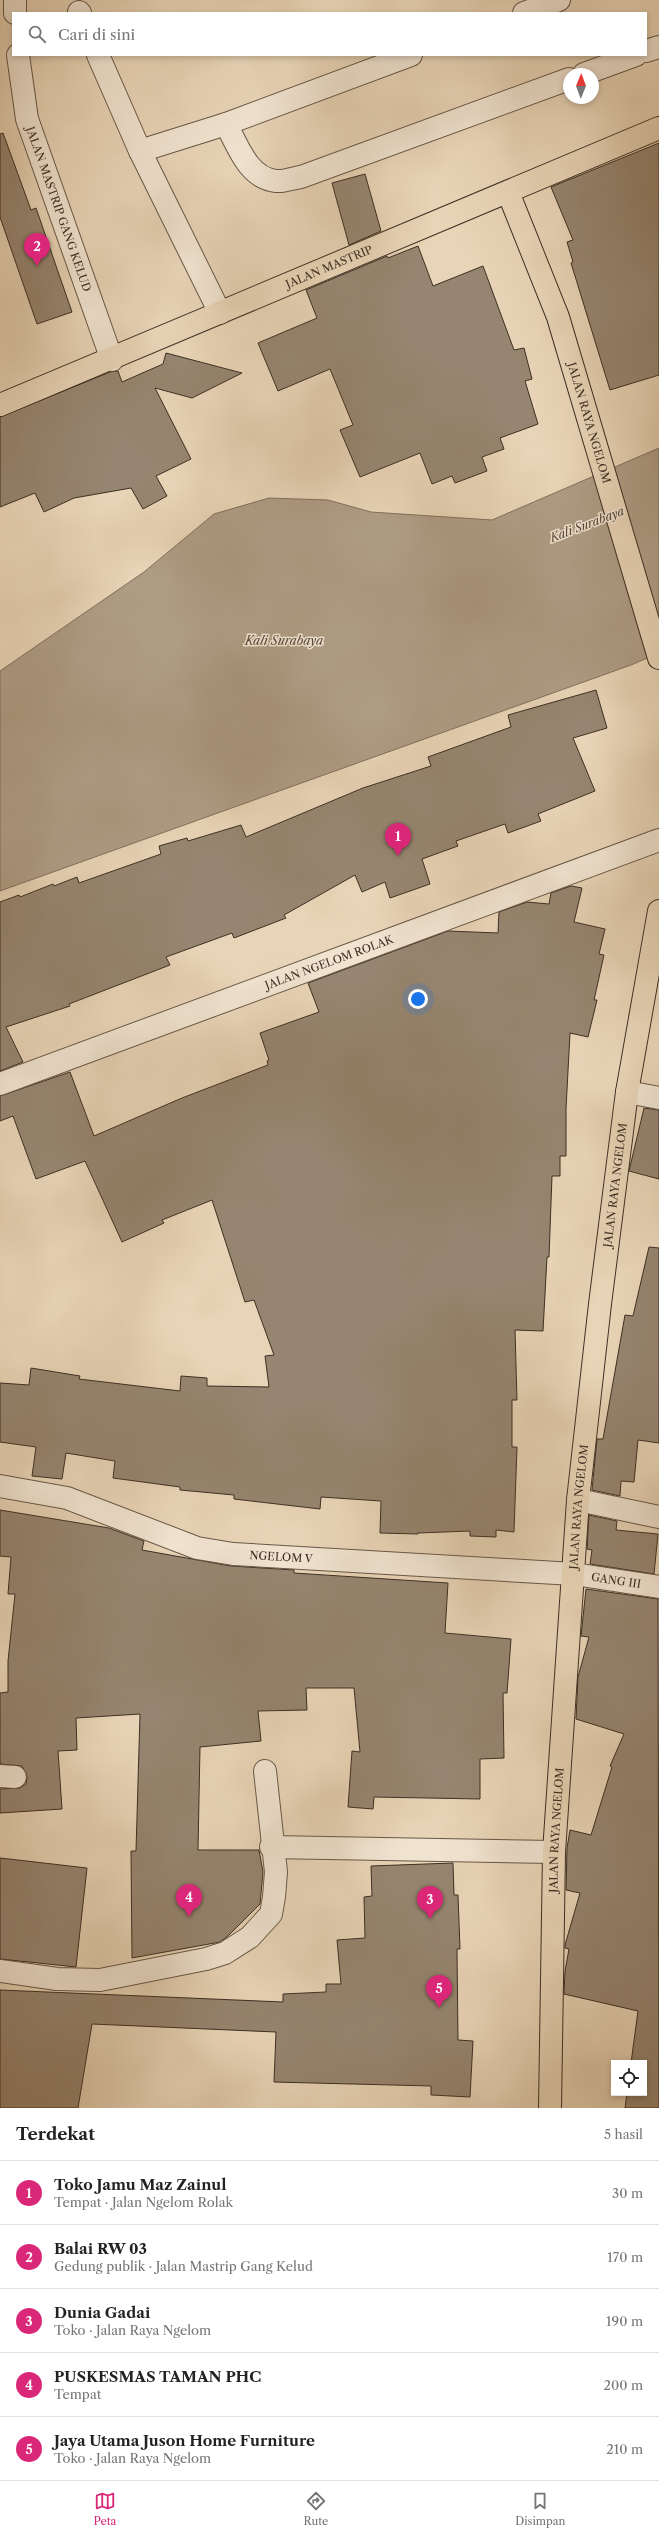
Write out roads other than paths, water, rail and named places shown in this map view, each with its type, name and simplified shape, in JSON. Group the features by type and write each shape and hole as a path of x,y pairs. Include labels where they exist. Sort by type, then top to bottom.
{"main road":[{"name":"JALAN MASTRIP","path":"0,405 112,360 659,128"},
{"name":"JALAN RAYA NGELOM","path":"508,192 558,317 659,658"},
{"name":"JALAN RAYA NGELOM","path":"550,2108 554,1852 578,1500 600,1304 627,1092 659,910"}],"street":[{"path":"15,0 15,12"},
{"path":"527,12 559,0"},
{"path":"647,51 659,47"},
{"name":"JALAN MASTRIP GANG KELUD","path":"18,56 27,119 112,360"},
{"path":"98,56 140,151 220,314"},
{"path":"140,151 226,124 408,56"},
{"path":"599,69 633,56"},
{"path":"226,124 250,168 264,178 278,182 301,177 563,81"},
{"name":"JALAN NGELOM ROLAK","path":"0,1084 659,840"},
{"path":"627,1092 659,1098"},
{"name":"NGELOM V","path":"0,1486 67,1498 197,1548 233,1554 574,1574"},
{"path":"578,1500 659,1517"},
{"name":"GANG III","path":"574,1574 659,1587"},
{"path":"0,1971 58,1979 100,1980 206,1959 225,1953 250,1937 271,1914 276,1872 271,1847 265,1771"},
{"path":"271,1847 554,1852"}],"water":[{"name":"Kali Surabaya","path":"659,448 659,653 631,665 0,891 0,671 144,572 214,514 269,498 328,500 371,512 492,520"}],"place":[{"name":"Balai RW 03","path":"37,266"},
{"name":"Toko Jamu Maz Zainul","path":"398,856"},
{"name":"PUSKESMAS TAMAN PHC","path":"189,1917"},
{"name":"Dunia Gadai","path":"430,1919"},
{"name":"Jaya Utama Juson Home Furniture","path":"439,2008"}]}
